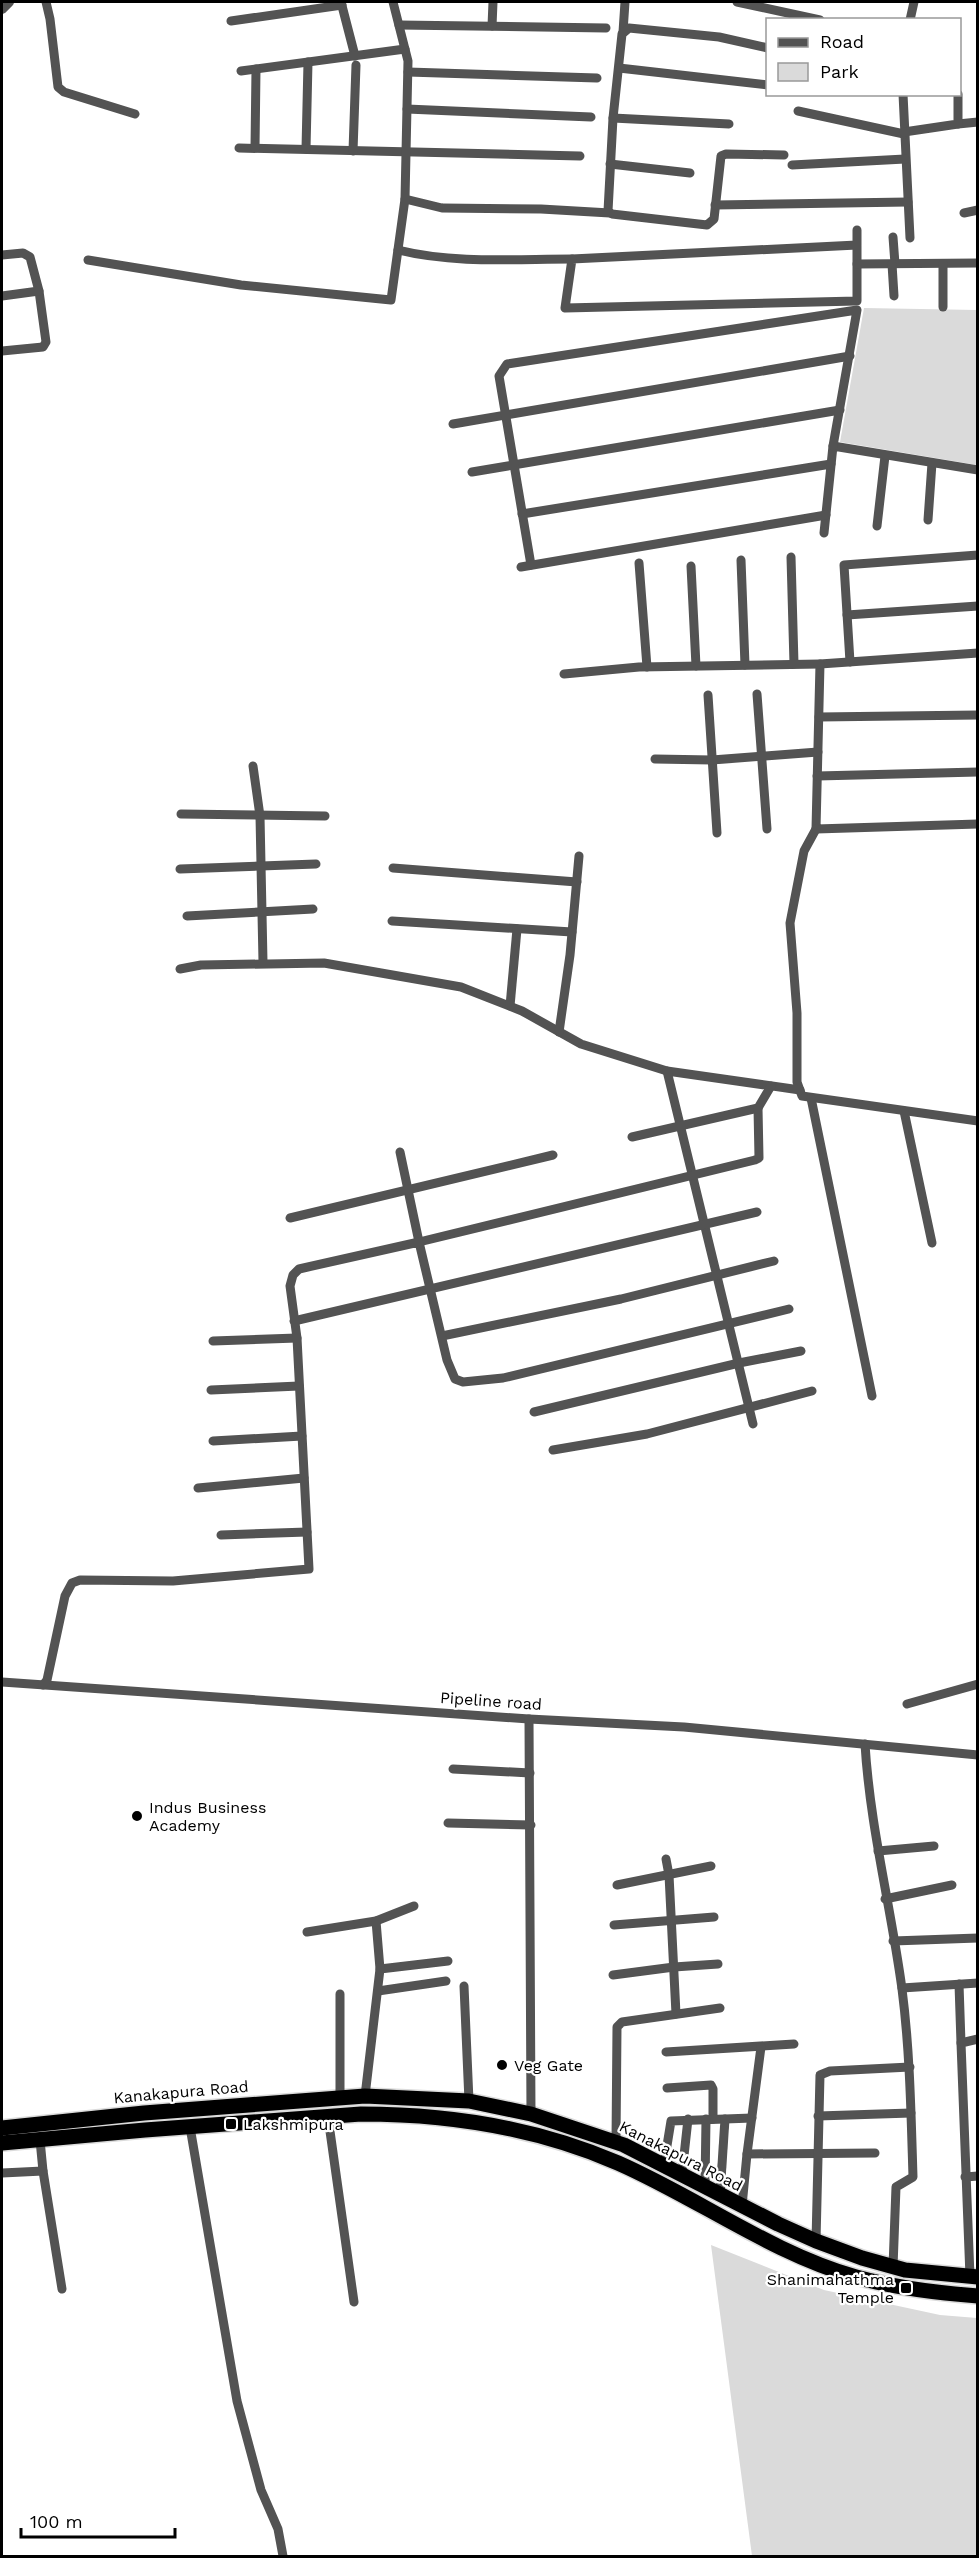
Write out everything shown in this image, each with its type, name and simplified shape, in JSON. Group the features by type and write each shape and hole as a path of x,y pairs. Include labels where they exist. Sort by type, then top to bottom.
{"highway":[{"name":"Kanakapura Road","path":"2,2128 144,2113 365,2096 469,2101 531,2114 616,2142 816,2241 893,2267 974,2277"},
{"name":"Kanakapura Road","path":"2,2144 328,2117 394,2114 470,2121 535,2134 618,2163 771,2242 855,2277 906,2288 978,2296"},
{"path":"771,2242 778,2224"}],"street":[{"path":"2,9 9,2"},
{"path":"46,2 58,87 64,92 135,114"},
{"path":"88,260 241,285 389,300 392,298 405,199 408,72 405,49 393,2"},
{"path":"492,26 493,2"},
{"path":"610,213 607,207 613,118 625,2"},
{"path":"737,2 811,18"},
{"path":"910,18 914,2"},
{"path":"231,21 341,3 356,60 352,151"},
{"path":"399,25 606,28"},
{"path":"623,32 629,28 716,37 766,48"},
{"path":"241,71 308,62 356,60 405,49"},
{"path":"306,149 308,62"},
{"path":"619,68 766,85"},
{"path":"255,148 256,69"},
{"path":"408,72 597,78"},
{"path":"903,96 910,238"},
{"path":"958,96 958,124"},
{"path":"407,109 591,117"},
{"path":"798,111 904,133 978,122"},
{"path":"613,118 729,124"},
{"path":"239,148 580,156"},
{"path":"405,199 442,208 541,209 610,213 704,226 714,221 720,159 723,154 784,155"},
{"path":"792,165 905,159"},
{"path":"610,164 690,173"},
{"path":"715,205 908,202"},
{"path":"964,213 978,210"},
{"path":"572,259 565,308 857,301 857,230"},
{"path":"893,237 894,296"},
{"path":"398,250 428,257 471,260 572,259 857,245"},
{"path":"2,255 23,253 30,256 39,291 46,342 43,347 2,351"},
{"path":"857,264 978,263"},
{"path":"943,264 944,307"},
{"path":"2,296 39,291"},
{"path":"824,533 826,515 831,464 833,446 857,310 507,364 499,376 522,514 526,566 826,515"},
{"path":"453,424 850,356"},
{"path":"472,472 840,410"},
{"path":"833,446 978,470"},
{"path":"877,526 885,456"},
{"path":"928,520 932,463"},
{"path":"522,514 831,464"},
{"path":"850,662 844,565 978,555"},
{"path":"791,558 794,664"},
{"path":"741,560 745,665"},
{"path":"639,563 646,667"},
{"path":"692,566 696,666"},
{"path":"847,615 978,606"},
{"path":"564,674 646,667 850,662 978,653"},
{"path":"820,663 816,829 804,851 790,923 797,1013 797,1082 802,1096 811,1098 978,1121"},
{"path":"757,694 767,829"},
{"path":"708,695 717,833"},
{"path":"819,717 978,715"},
{"path":"655,759 712,760 818,752"},
{"path":"253,766 260,816 260,912 263,962"},
{"path":"817,776 978,772"},
{"path":"181,814 325,816"},
{"path":"816,829 978,824"},
{"path":"559,1032 579,856"},
{"path":"180,868 316,864"},
{"path":"393,868 577,882"},
{"path":"187,916 313,909"},
{"path":"392,921 572,932"},
{"path":"510,1006 517,929"},
{"path":"180,969 201,964 324,963 461,987 510,1006 581,1044 668,1071 800,1090"},
{"path":"668,1071 753,1424"},
{"path":"43,1685 65,1596 72,1583 80,1580 173,1581 309,1569 297,1338 290,1286 293,1275 299,1269 755,1161 759,1158 758,1108 771,1086"},
{"path":"811,1098 872,1396"},
{"path":"632,1137 758,1108"},
{"path":"904,1111 932,1243"},
{"path":"400,1152 447,1360 455,1379 463,1382 503,1378 789,1309"},
{"path":"290,1218 553,1155"},
{"path":"294,1321 757,1212"},
{"path":"442,1336 621,1299 774,1261"},
{"path":"213,1341 297,1338"},
{"path":"534,1412 739,1362 801,1351"},
{"path":"212,1390 299,1386"},
{"path":"553,1450 647,1434 812,1391"},
{"path":"213,1441 302,1436"},
{"path":"198,1488 304,1478"},
{"path":"220,1535 307,1532"},
{"name":"Pipeline road","path":"2,1682 529,1719 692,1728 978,1755"},
{"path":"907,1704 978,1684"},
{"path":"529,1719 531,2114"},
{"path":"865,1744 885,1899 902,1988 910,2067 913,2177 896,2187 893,2267"},
{"path":"453,1769 530,1773"},
{"path":"448,1823 531,1825"},
{"path":"878,1851 934,1846"},
{"path":"666,1859 669,1875 676,2014"},
{"path":"617,1885 711,1866"},
{"path":"885,1899 952,1885"},
{"path":"307,1932 376,1921 414,1906"},
{"path":"614,1925 714,1917"},
{"path":"365,2096 380,1969 376,1921"},
{"path":"893,1941 978,1938"},
{"path":"380,1969 448,1961"},
{"path":"612,1975 718,1964"},
{"path":"378,1991 446,1981"},
{"path":"902,1988 978,1983"},
{"path":"958,1984 966,2211 974,2277"},
{"path":"465,1986 469,2101"},
{"path":"340,1994 340,2098"},
{"path":"616,2142 617,2026 622,2022 720,2008"},
{"path":"961,2043 978,2039"},
{"path":"666,2052 794,2044"},
{"path":"742,2206 762,2047"},
{"path":"816,2241 820,2075 910,2067"},
{"path":"667,2088 711,2085 713,2089 705,2186"},
{"path":"818,2116 911,2113"},
{"path":"328,2117 354,2302"},
{"path":"664,2164 670,2121 752,2118"},
{"path":"682,2174 688,2119"},
{"path":"720,2195 725,2119"},
{"path":"190,2127 237,2402 261,2490 278,2529 283,2556"},
{"path":"40,2140 62,2289"},
{"path":"747,2154 874,2153"},
{"path":"2,2173 43,2171"},
{"path":"965,2177 978,2176"},
{"path":"966,2211 978,2211"}],"green space":[{"path":"864,308 977,310 977,465 840,442"},
{"path":"711,2245 824,2290 940,2315 977,2318 977,2556 752,2556"}],"place":[{"name":"Indus Business Academy","path":"137,1816"},
{"name":"Veg Gate","path":"502,2065"},
{"name":"Lakshmipura","path":"231,2124"},
{"name":"Shanimahathma Temple","path":"906,2288"}]}
